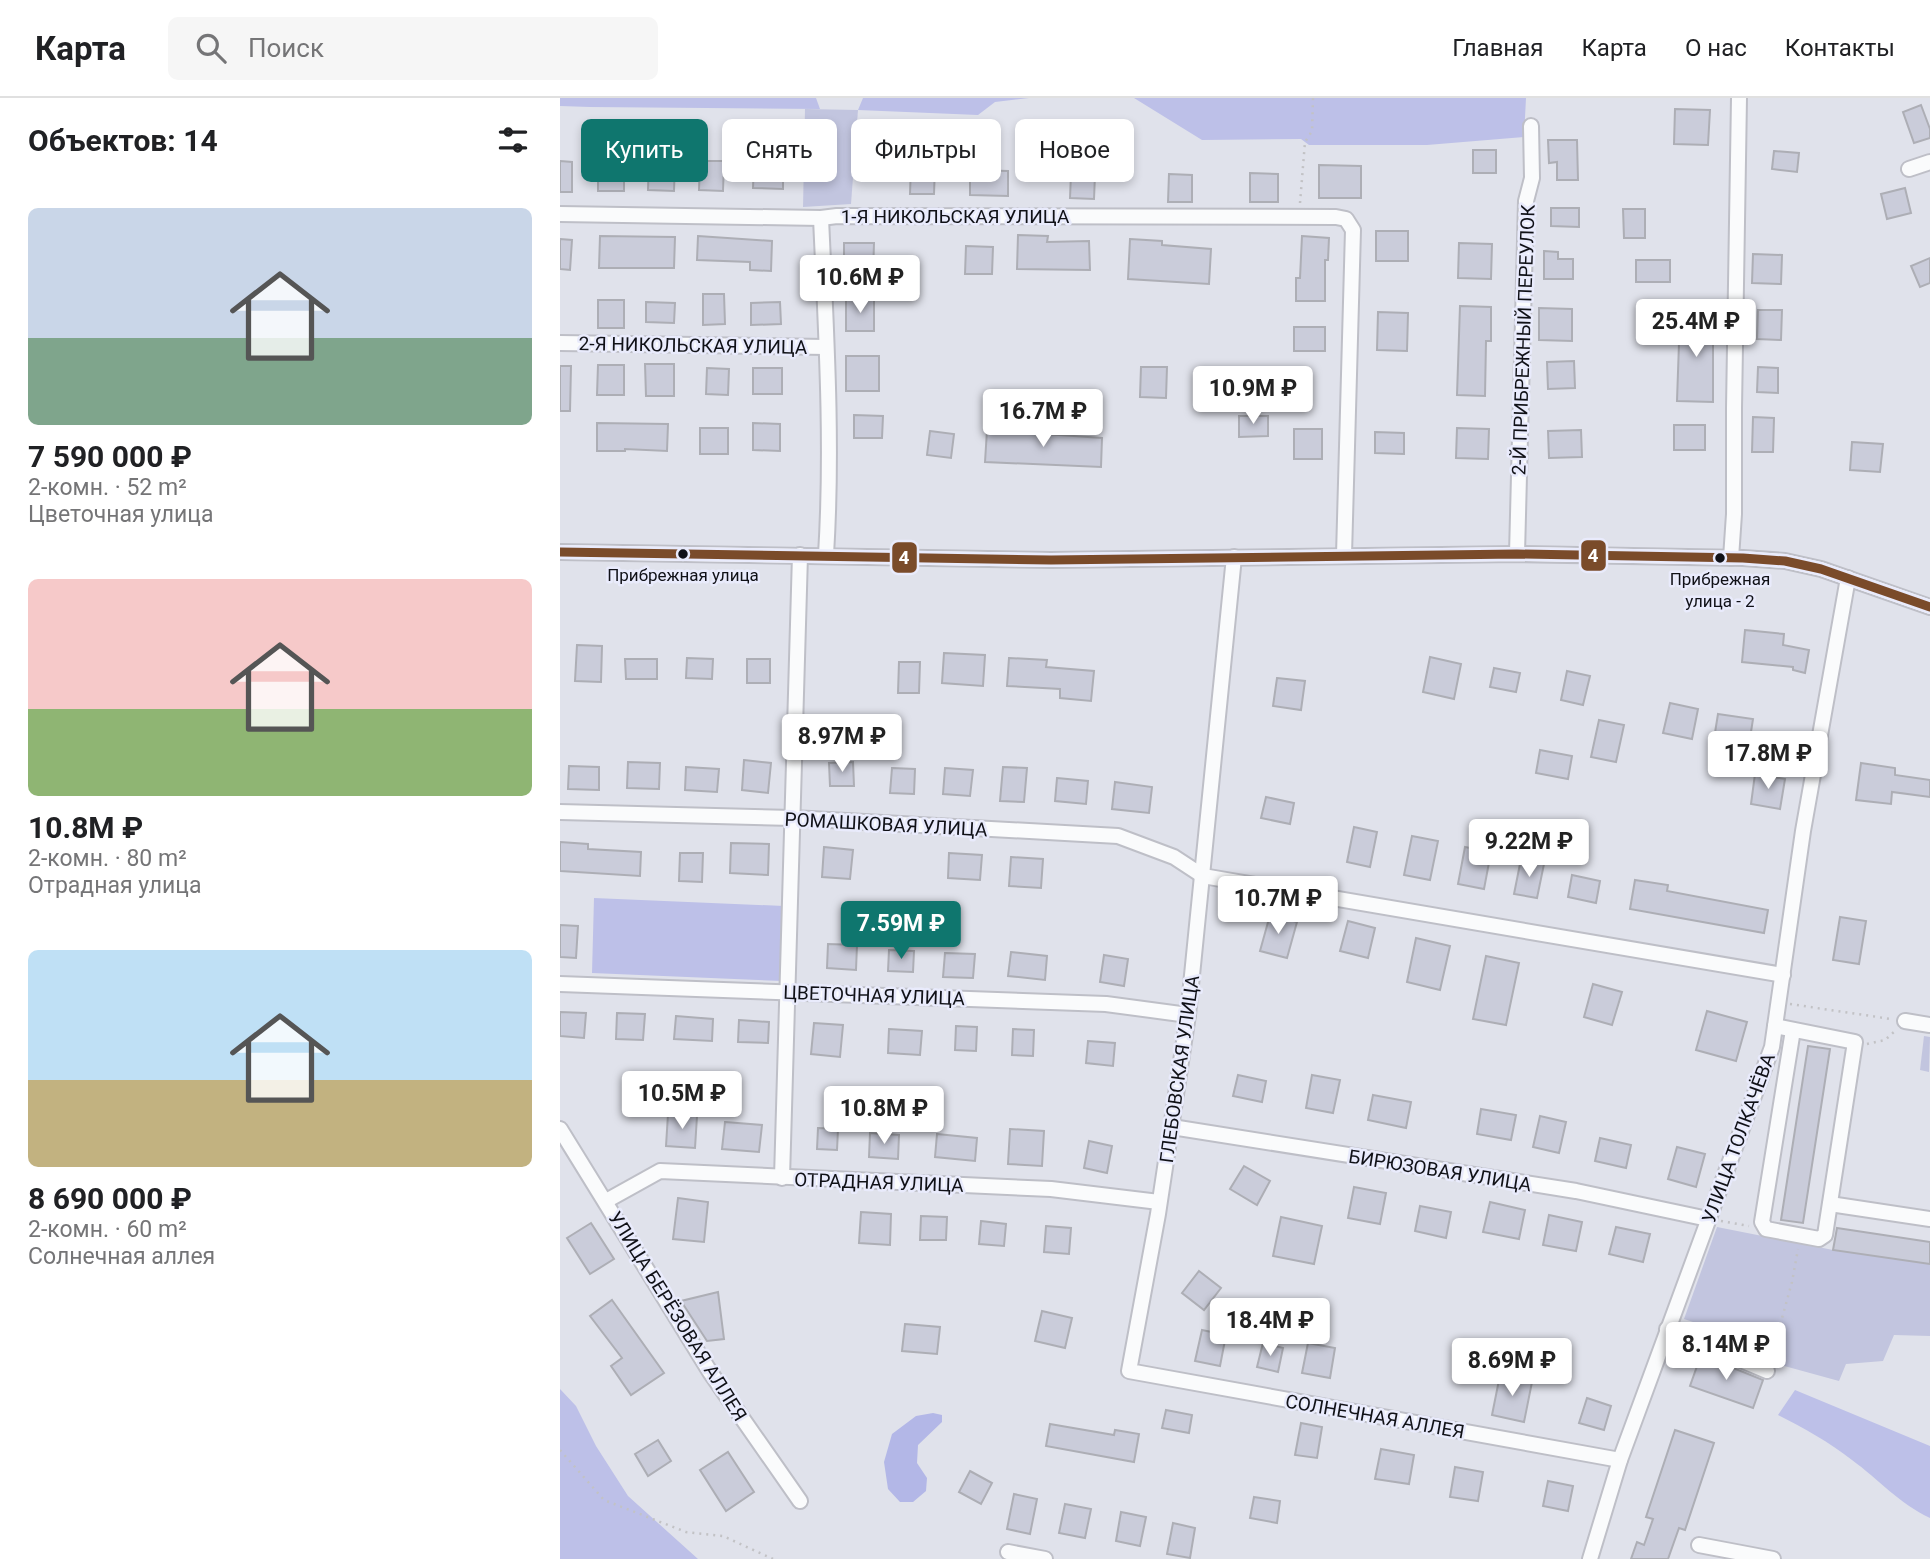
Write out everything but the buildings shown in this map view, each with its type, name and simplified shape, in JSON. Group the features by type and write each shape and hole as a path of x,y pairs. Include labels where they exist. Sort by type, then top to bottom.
{"street":[{"path":"1731,558 1734,514 1739,98"},
{"name":"2-Й ПРИБРЕЖНЫЙ ПЕРЕУЛОК","path":"1517,554 1526,201 1532,178 1531,126"},
{"path":"1909,169 1930,162"},
{"name":"1-Я НИКОЛЬСКАЯ УЛИЦА","path":"560,214 821,218 1336,217 1350,222 1353,230 1344,555"},
{"path":"821,218 826,347 826,555"},
{"name":"2-Я НИКОЛЬСКАЯ УЛИЦА","path":"560,343 826,347"},
{"path":"560,552 1051,560 1517,554 1731,558 1786,561 1848,578 1930,607"},
{"path":"782,1178 800,555"},
{"name":"ГЛЕБОВСКАЯ УЛИЦА","path":"1129,1371 1172,1127 1188,1015 1234,556"},
{"name":"УЛИЦА ТОЛКАЧЁВА","path":"1590,1559 1620,1460 1772,1047 1803,831 1848,578"},
{"name":"РОМАШКОВАЯ УЛИЦА","path":"560,811 793,818 1118,836 1174,857 1203,876"},
{"path":"1203,876 1783,975"},
{"name":"ЦВЕТОЧНАЯ УЛИЦА","path":"560,984 1106,1004 1188,1015"},
{"path":"1905,1021 1930,1026"},
{"path":"1775,1026 1852,1040 1855,1046 1823,1238 1766,1229 1762,1222 1793,1030"},
{"name":"БИРЮЗОВАЯ УЛИЦА","path":"1172,1127 1576,1191 1707,1219"},
{"name":"УЛИЦА БЕРЁЗОВАЯ АЛЛЕЯ","path":"560,1129 709,1372 800,1501"},
{"name":"ОТРАДНАЯ УЛИЦА","path":"606,1201 660,1171 1051,1189 1159,1202"},
{"path":"1830,1203 1930,1219"},
{"path":"1667,1329 1767,1370"},
{"name":"СОЛНЕЧНАЯ АЛЛЕЯ","path":"1129,1371 1620,1460"},
{"path":"1699,1545 1773,1559"},
{"path":"1008,1552 1045,1559"}],"path":[{"path":"1300,217 1306,142 1312,131 1313,98"},
{"path":"1779,1002 1905,1021"},
{"path":"1855,1046 1885,1041 1905,1021"},
{"path":"1707,1219 1766,1229"},
{"path":"1767,1370 1792,1282 1801,1236"},
{"path":"560,1450 604,1500 686,1532 723,1536 773,1559"}],"shaded area":[{"path":"560,98 816,98 820,109 560,106"},
{"path":"863,98 1029,98 995,102 978,115 858,110"},
{"path":"1134,98 1526,98 1524,137 1427,145 1309,145 1301,139 1202,140"},
{"path":"805,109 858,110 857,119 851,119 851,204 803,207 804,182 837,182 837,119 805,119"},
{"path":"594,898 784,906 782,981 592,973"},
{"path":"1924,1036 1930,1037 1929,1072 1920,1070"},
{"path":"1717,1227 1833,1250 1930,1264 1930,1336 1894,1335 1883,1361 1846,1364 1839,1381 1770,1362 1718,1343 1720,1331 1684,1319"},
{"path":"560,1389 576,1406 596,1446 628,1496 698,1559 560,1559"},
{"path":"1795,1390 1930,1446 1930,1518 1899,1499 1834,1447 1778,1415"},
{"path":"933,1413 942,1415 942,1422 918,1445 917,1463 927,1478 926,1491 913,1502 900,1502 888,1489 884,1462 892,1434 916,1416"}],"transit line":[{"name":"4","path":"560,552 1051,560 1517,554 1743,558 1785,561 1821,569 1930,607"}],"place":[{"name":"Прибрежная улица","path":"683,554"},
{"name":"Прибрежная улица - 2","path":"1720,558"}]}
